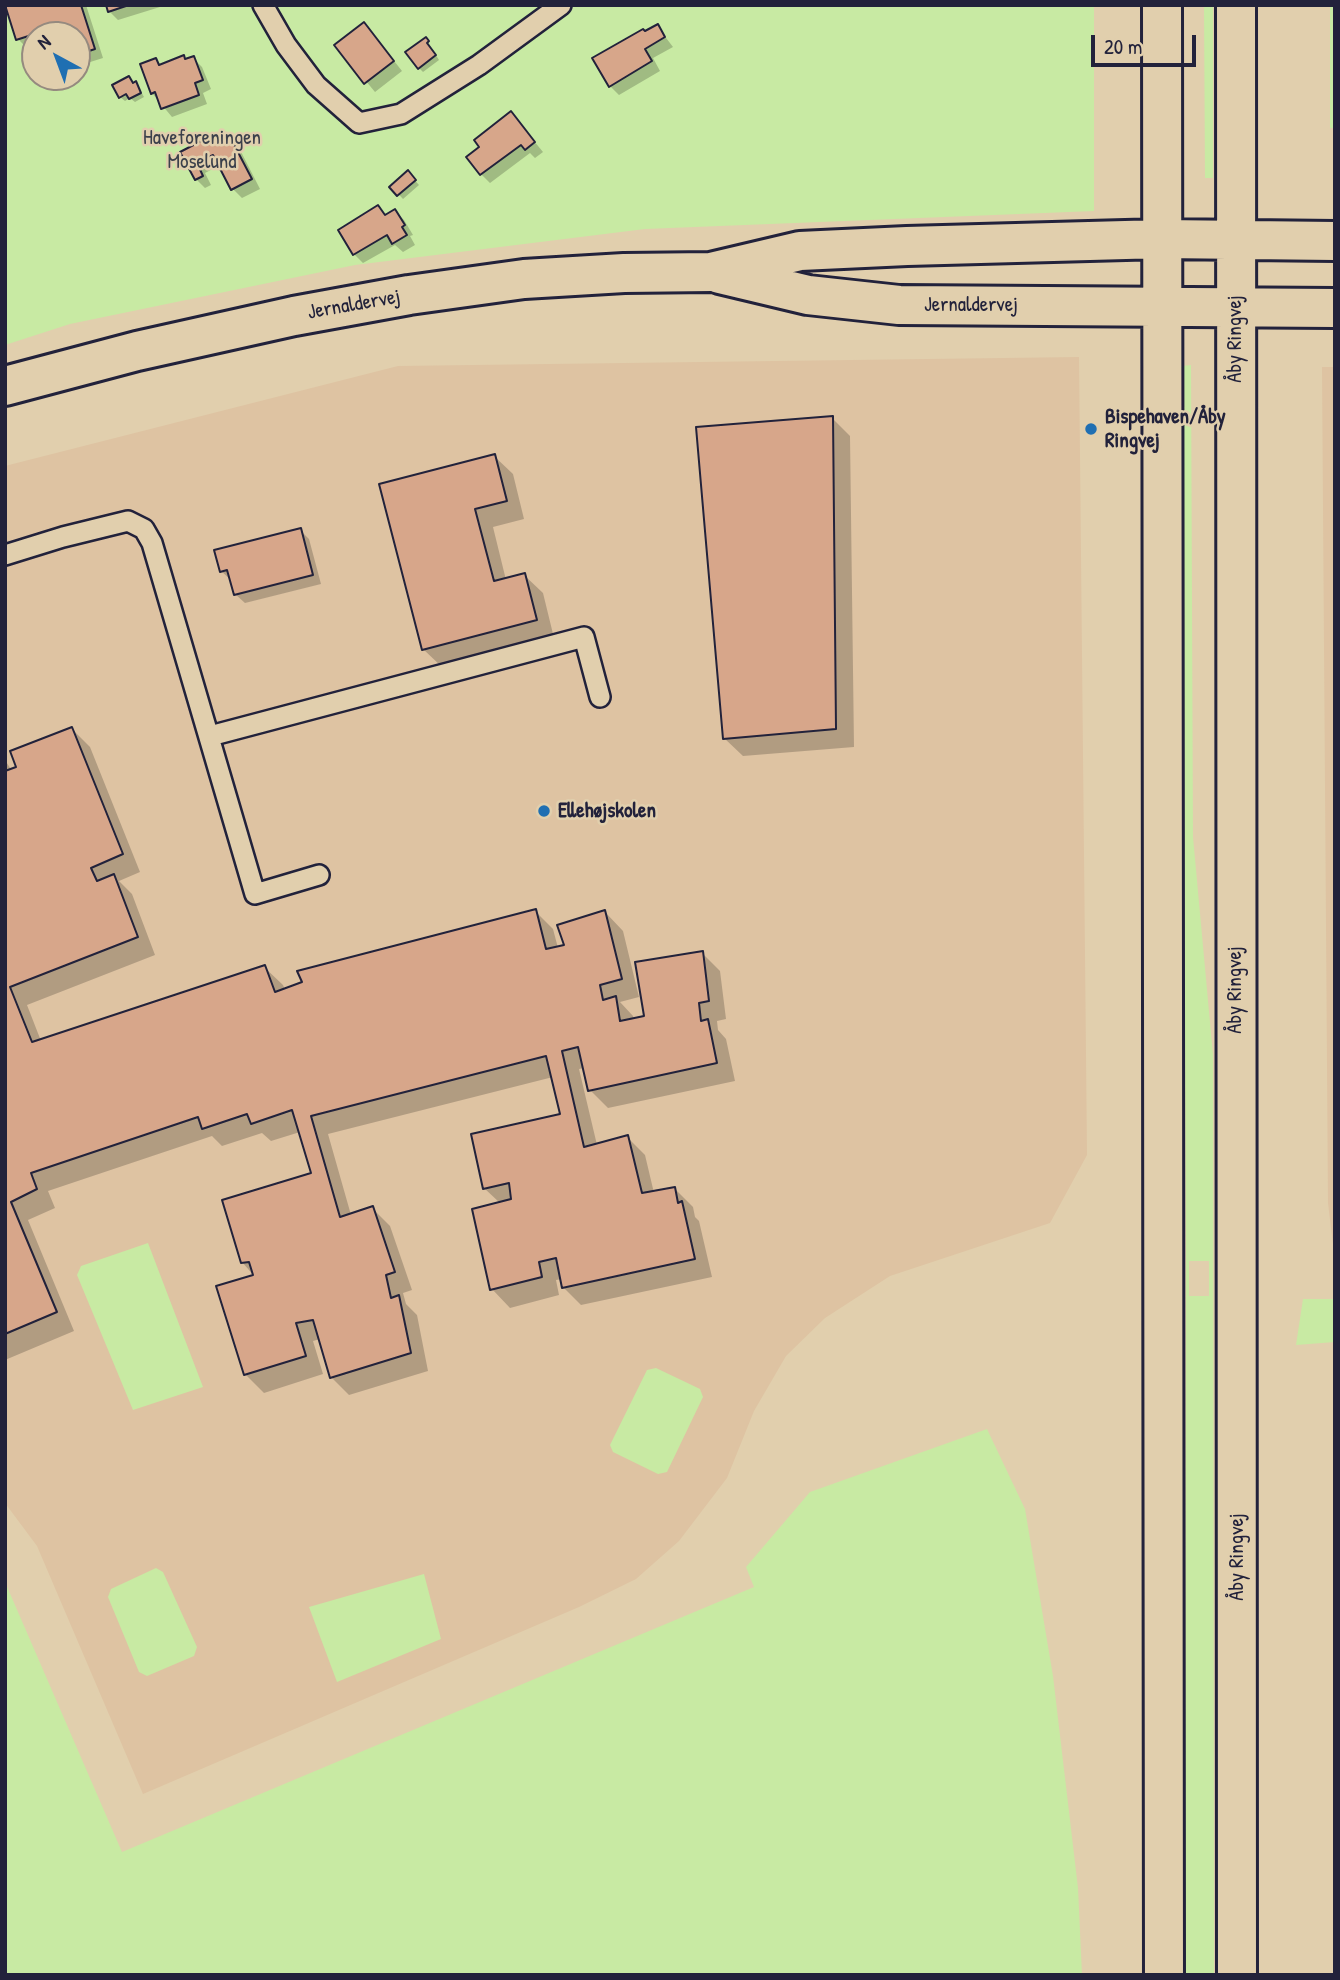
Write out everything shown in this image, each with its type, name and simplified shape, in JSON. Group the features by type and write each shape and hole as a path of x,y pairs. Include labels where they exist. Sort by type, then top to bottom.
{"main road":[{"path":"1162,5 1164,1975"},
{"name":"Åby Ringvej","path":"1236,5 1237,1975"},
{"name":"Jernaldervej","path":"5,386 150,348 294,316 410,295 524,279 624,272 711,272 800,251 1162,239 1335,241"},
{"name":"Jernaldervej","path":"711,272 808,296 899,305 1335,308"}],"lane":[{"path":"263,5 286,46 316,85 359,123 401,114 479,65 561,5"},
{"path":"5,555 128,521 144,529 152,543 255,894 319,875"},
{"path":"210,737 584,638 600,697"}],"shaded area":[{"name":"Ellehøjskolen","path":"1079,357 1087,1155 1050,1223 890,1276 825,1318 786,1356 754,1411 727,1478 679,1541 636,1579 579,1607 143,1794 37,1546 5,1503 5,466 398,366"},
{"path":"1322,367 1335,367 1335,1261 1328,1203"}],"green space":[{"name":"Haveforeningen Moselund","path":"5,5 1094,5 1094,211 645,229 355,265 70,324 5,345"},
{"path":"1204,5 1213,5 1213,178 1205,178"},
{"path":"1330,5 1335,5 1335,128 1330,128"},
{"path":"1191,365 1193,837 1213,1055 1214,1975 1185,1975 1186,1260 1182,366","holes":["1189,1261 1209,1261 1209,1296 1189,1296"]},
{"path":"148,1243 203,1387 133,1410 77,1275 81,1266"},
{"path":"1303,1299 1335,1299 1335,1342 1296,1345"},
{"path":"656,1368 700,1389 703,1397 667,1472 658,1474 613,1452 610,1445 647,1370"},
{"path":"987,1429 1025,1509 1053,1676 1078,1888 1082,1975 5,1975 5,1582 122,1852 754,1587 746,1567 810,1492"},
{"path":"156,1568 163,1572 197,1647 194,1656 147,1676 139,1672 108,1597 111,1589"},
{"path":"424,1574 441,1639 337,1682 309,1607"}],"building":[{"path":"5,5 81,5 86,21 21,21 21,38 16,40"},
{"path":"106,5 129,5 108,12"},
{"path":"364,22 394,61 364,84 334,45"},
{"path":"658,24 665,37 645,49 652,61 609,87 592,58 643,29 645,31"},
{"path":"426,37 436,55 418,69 405,52"},
{"path":"184,55 185,59 194,56 203,80 195,83 199,95 161,109 155,92 151,94 140,64 156,58 159,65"},
{"path":"129,76 133,83 136,81 141,93 129,99 126,94 119,98 112,85"},
{"path":"511,111 535,142 525,150 521,145 480,175 466,157 479,147 474,140"},
{"path":"228,133 252,179 231,190 213,155 197,163 203,176 195,180 180,152 205,139 207,143"},
{"path":"408,170 416,180 397,196 389,187"},
{"path":"378,205 385,215 395,209 405,225 402,227 407,235 392,244 387,235 353,255 338,230"},
{"path":"833,416 836,729 723,739 696,427"},
{"path":"495,454 507,501 475,509 494,581 525,573 537,620 422,650 379,484"},
{"path":"301,528 313,575 234,595 227,570 220,572 214,550"},
{"path":"72,727 123,854 91,868 97,881 114,874 138,937 10,987 32,1042 265,965 275,992 302,982 297,971 536,909 546,949 564,945 557,925 605,910 622,979 600,985 603,1000 616,996 620,1021 644,1016 635,962 703,951 709,1001 699,1003 701,1021 708,1019 717,1063 588,1091 578,1047 562,1051 584,1147 628,1135 642,1193 675,1187 678,1203 682,1201 695,1259 562,1288 556,1258 539,1262 542,1277 490,1290 472,1209 511,1199 509,1183 483,1189 471,1134 560,1114 546,1056 311,1116 340,1217 373,1206 395,1272 386,1275 391,1298 399,1295 411,1353 330,1378 313,1320 296,1323 306,1356 244,1375 216,1286 253,1275 249,1262 241,1263 222,1200 311,1173 292,1110 251,1124 247,1114 202,1129 198,1117 31,1173 37,1189 11,1202 57,1312 5,1334 5,771 16,767 10,751"}],"place":[{"name":"Bispehaven/Åby Ringvej","path":"1091,429"},
{"name":"Ellehøjskolen","path":"544,811"}]}
